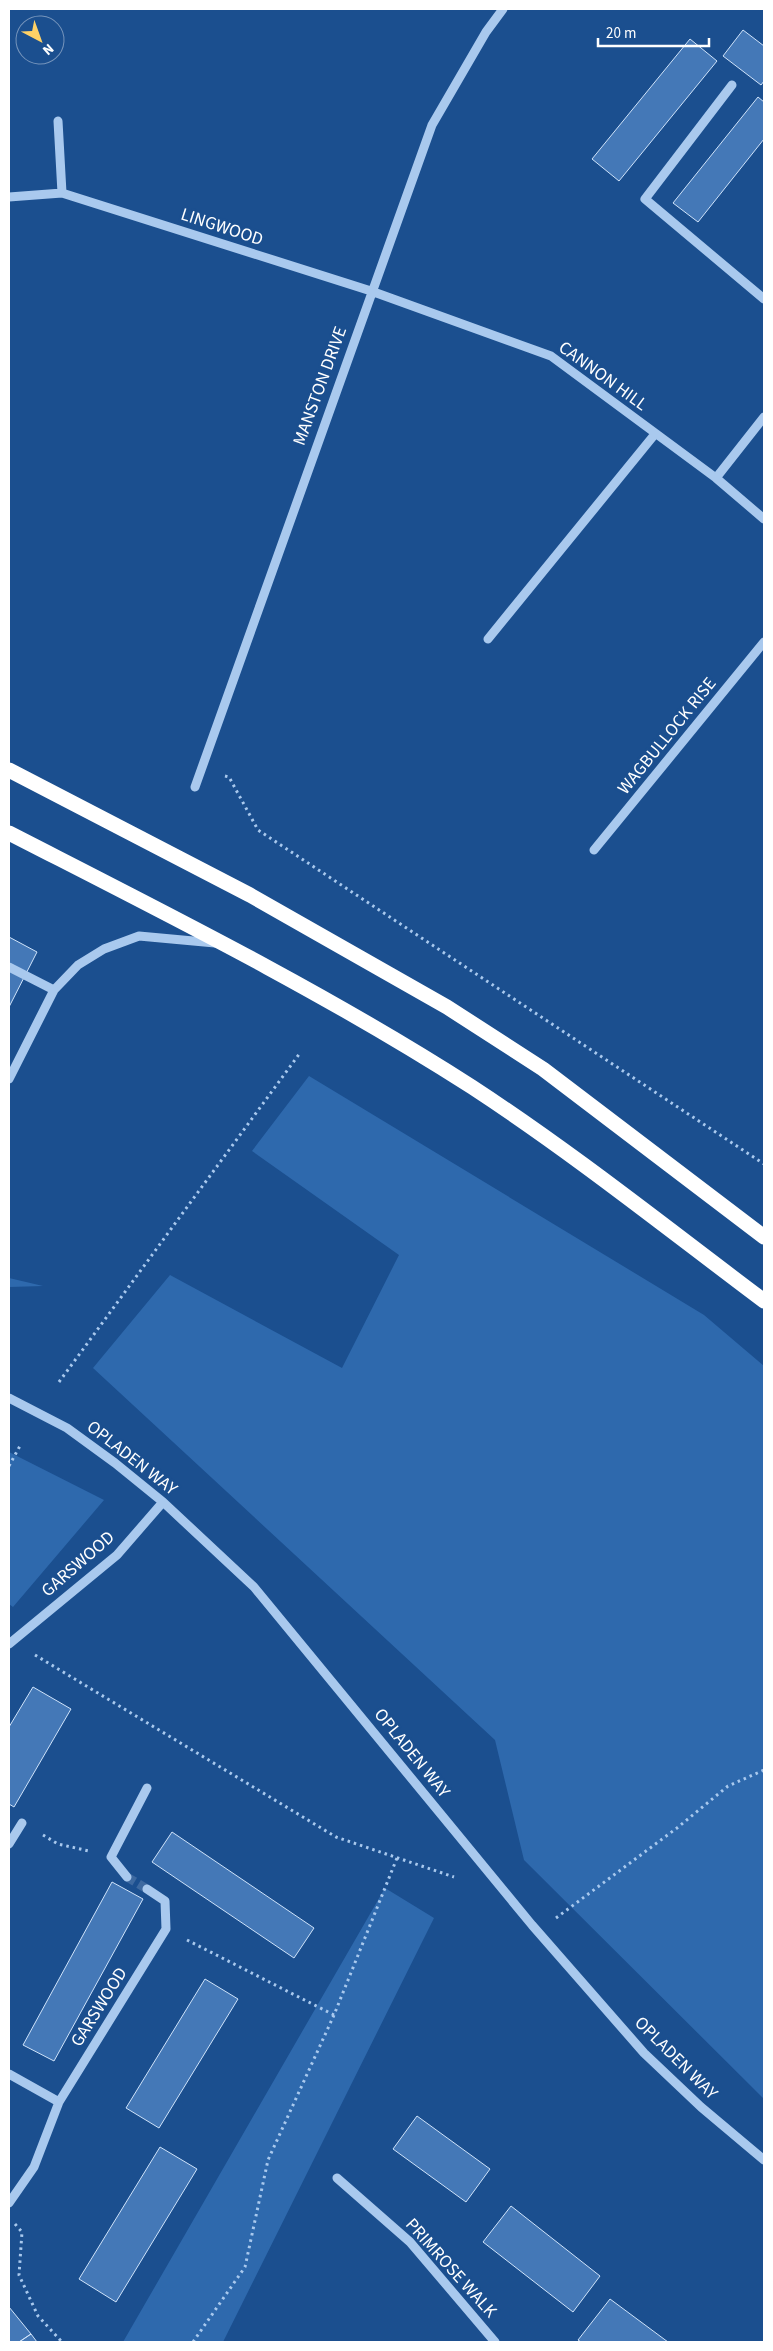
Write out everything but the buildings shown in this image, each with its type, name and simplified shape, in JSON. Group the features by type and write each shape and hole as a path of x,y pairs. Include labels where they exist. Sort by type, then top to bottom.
{"highway":[{"path":"9,770 250,895 447,1007 543,1069 764,1237"},
{"path":"9,833 302,986 471,1087 597,1175 764,1301"}],"street":[{"name":"MANSTON DRIVE","path":"194,787 432,125 486,32 503,9"},
{"path":"732,85 645,199 764,299"},
{"path":"58,121 62,193"},
{"name":"LINGWOOD","path":"9,197 62,193 371,291"},
{"name":"CANNON HILL","path":"371,291 551,356 716,478 764,519"},
{"path":"716,478 764,417"},
{"path":"488,639 655,434"},
{"name":"WAGBULLOCK RISE","path":"594,850 764,642"},
{"path":"9,1079 54,990 78,965 104,949 139,936 221,944"},
{"path":"9,967 54,990"},
{"name":"OPLADEN WAY","path":"9,1398 67,1428 163,1502 254,1587 538,1932 644,2053 701,2107 764,2160"},
{"name":"GARSWOOD","path":"9,1644 117,1555 163,1502"},
{"path":"126,1877 111,1857 147,1788"},
{"path":"9,1844 22,1824"},
{"path":"146,1889 165,1901 166,1929"},
{"name":"GARSWOOD","path":"9,2203 34,2167 59,2102 166,1929"},
{"path":"9,2074 59,2102"},
{"name":"PRIMROSE WALK","path":"337,2178 410,2242 495,2342"}],"path":[{"path":"202,766 229,777 258,830 764,1164"},
{"path":"60,1382 300,1052"},
{"path":"9,1466 21,1444"},
{"path":"28,1650 336,1838 454,1877"},
{"path":"538,1932 677,1828 728,1786 764,1770"},
{"path":"22,1824 58,1844 111,1857"},
{"path":"194,2342 245,2267 268,2160 334,2015 398,1858"},
{"path":"166,1929 334,2015"},
{"path":"13,2222 22,2232 19,2275 38,2316 62,2342"}],"shaded area":[{"path":"309,1076 704,1315 764,1366 764,2099 524,1860 495,1740 93,1368 170,1275 342,1368 399,1255 252,1151"},
{"path":"9,1278 43,1286 9,1287"},
{"path":"9,1452 104,1500 13,1607 9,1604"},
{"path":"385,1888 434,1918 223,2342 123,2342"}],"tunnel":[{"path":"127,1877 147,1889"}]}
